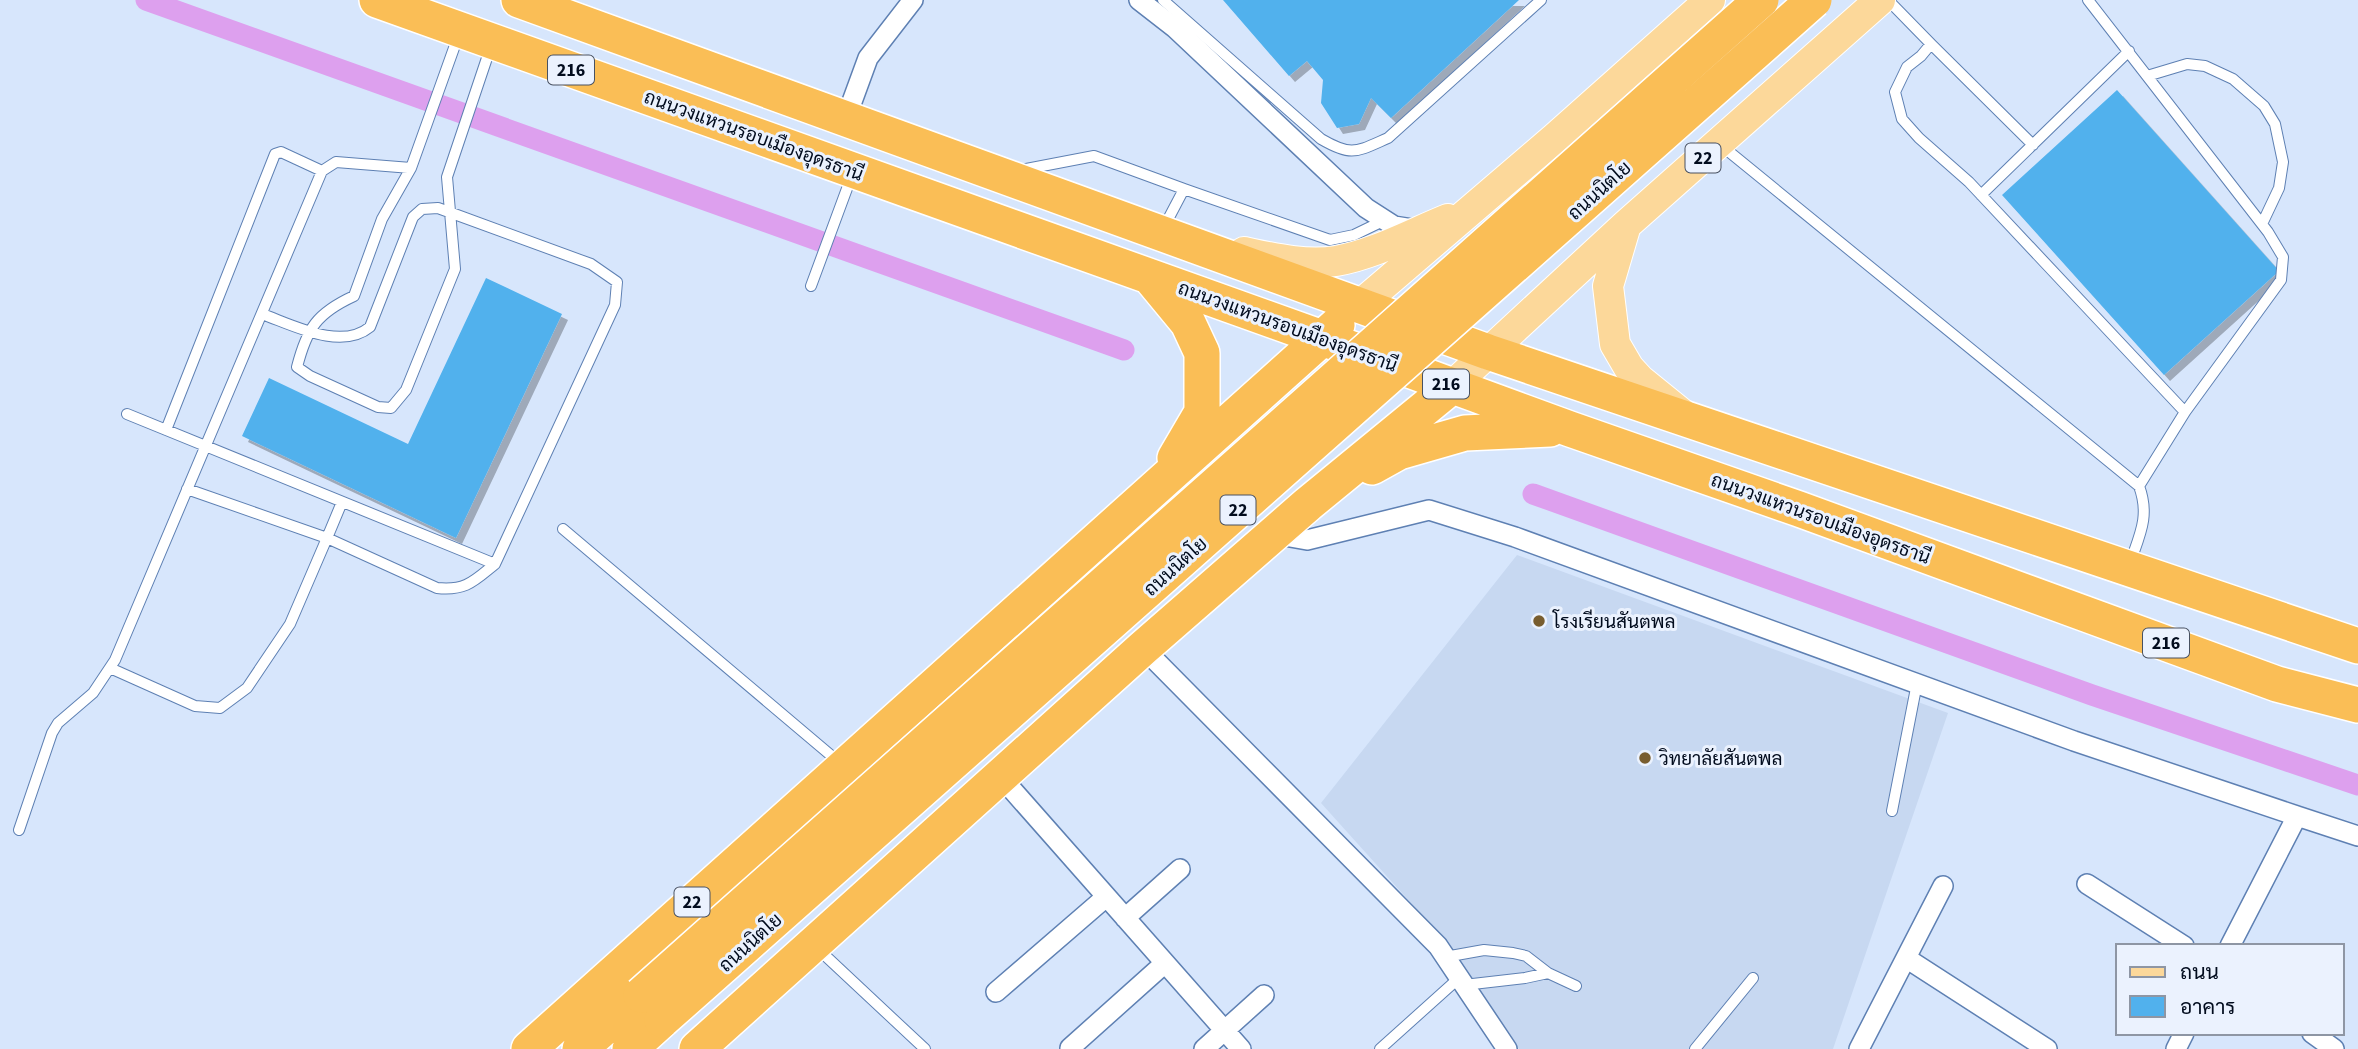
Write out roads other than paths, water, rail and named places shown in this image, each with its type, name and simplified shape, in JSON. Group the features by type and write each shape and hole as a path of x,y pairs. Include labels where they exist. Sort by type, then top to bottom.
{"highway":[{"name":"ถนนวงแหวนรอบเมืองอุดรธานี","path":"377,0 1810,513 2277,684 2358,705"},
{"name":"ถนนนิตโย","path":"630,1049 652,1008 1761,0"},
{"name":"ถนนนิตโย","path":"580,1049 652,1008 1814,0"},
{"name":"216","path":"531,2 1489,352 2358,646"},
{"path":"1150,277 1188,323 1202,353 1202,412 1169,477"},
{"name":"22","path":"529,1049 1360,305"},
{"name":"ถนนนิตโย","path":"696,1049 1308,503 1452,386"},
{"path":"1308,503 1398,452 1465,433 1570,429"},
{"path":"1169,477 1211,459 1233,465 1264,497 1273,534"}],"main road":[{"name":"ถนนนิตโย","path":"1452,386 1626,225 1880,0"},
{"name":"22","path":"1360,305 1555,138 1699,6"},
{"path":"1555,138 1555,167 1570,197 1594,218 1626,225 1608,286 1615,344 1629,368 1640,380 1690,421"},
{"path":"1166,235 1277,258 1335,261 1373,251 1472,210"}],"street":[{"path":"846,118 868,58 913,0"},
{"path":"1139,0 1175,28 1366,208 1394,226 1420,230"},
{"path":"1273,534 1307,540 1429,510 1515,537 2074,741 2358,836"},
{"path":"1143,648 1438,946 1507,1049"},
{"path":"1001,777 1241,1049"},
{"path":"2231,944 2297,816"},
{"path":"1125,918 1180,870"},
{"path":"2087,884 2181,944"},
{"path":"1859,1049 1943,886"},
{"path":"996,992 1107,897"},
{"path":"1906,958 2048,1049"},
{"path":"1070,1048 1165,962"},
{"path":"1204,1049 1264,995"},
{"path":"2315,1035 2334,1049"}],"lane":[{"path":"1163,0 1321,139 1342,152 1358,151 1388,138 1541,0"},
{"path":"1888,0 2033,145"},
{"path":"2088,0 2262,224 2283,257 2281,280 2185,412 2139,486"},
{"path":"460,30 411,168 382,219 354,296 317,318 302,349 297,367 310,376 378,407 391,408 406,390 454,269 447,177 493,42"},
{"path":"1931,44 1907,67 1895,92 1902,119 1981,195 2185,412"},
{"path":"1981,195 2129,51"},
{"path":"2147,76 2187,64 2205,66 2233,79 2263,106 2275,124 2283,162 2279,188 2262,224"},
{"path":"1719,144 2139,486 2145,517 2129,568"},
{"path":"166,430 275,154 281,152 322,171"},
{"path":"1000,174 1094,156 1330,240 1354,234 1385,220"},
{"path":"19,830 52,733 58,723 93,693 110,668 322,171 336,162 411,168"},
{"path":"811,286 853,171"},
{"path":"1166,235 1184,189"},
{"path":"187,489 327,538 437,588 454,590 472,582 495,564 615,305 617,282 591,264 450,211 438,208 422,209 413,217 370,327 359,336 344,338 310,331 261,314"},
{"path":"127,414 495,564"},
{"path":"110,668 195,706 220,708 247,688 289,624 342,502"},
{"path":"563,529 844,766"},
{"path":"1892,811 1917,683"},
{"path":"813,945 925,1049"},
{"path":"1445,957 1484,950 1513,953 1526,956 1548,973 1576,986"},
{"path":"1380,1049 1462,981 1525,978 1548,973"},
{"path":"1695,1049 1753,978"}],"waterway":[{"path":"146,0 1124,350"},
{"path":"1533,494 2092,695 2358,785"}],"place":[{"name":"โรงเรียนสันตพล","path":"1539,621"},
{"name":"วิทยาลัยสันตพล","path":"1645,758"}]}
